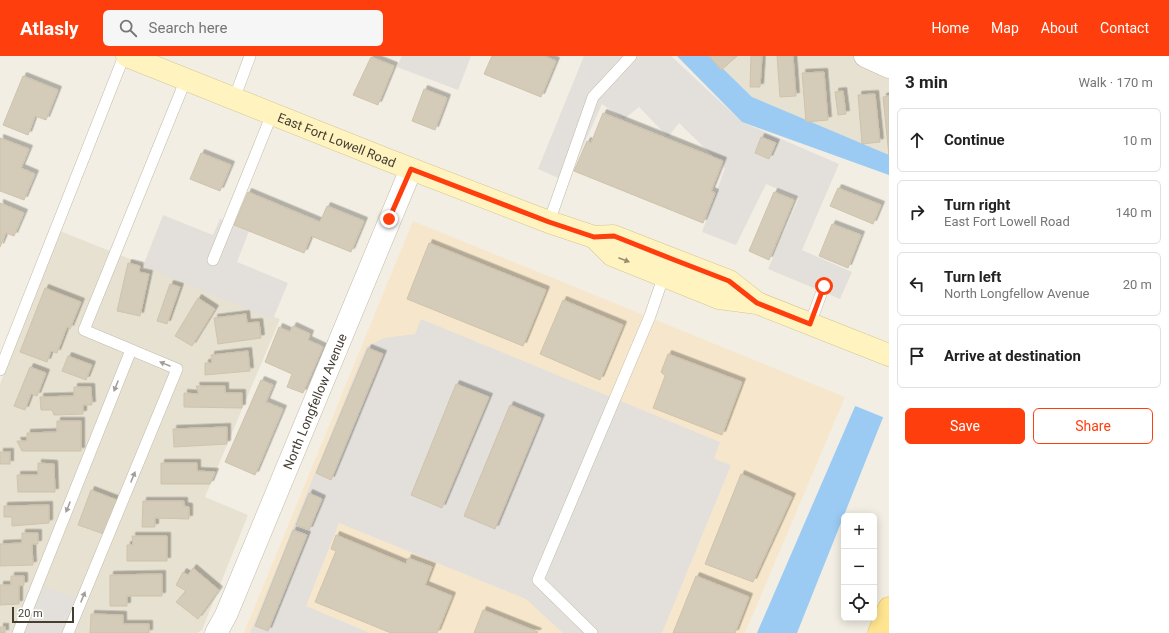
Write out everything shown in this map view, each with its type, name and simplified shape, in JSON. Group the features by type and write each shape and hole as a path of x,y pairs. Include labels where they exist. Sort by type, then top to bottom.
{"main road":[{"name":"East Fort Lowell Road","path":"127,56 549,222 594,237 614,236 729,281 757,303"},
{"name":"East Fort Lowell Road","path":"594,237 612,255 719,298 757,303 882,352"},
{"path":"879,633 889,608"}],"street":[{"path":"865,56 889,67"},
{"name":"North Longfellow Avenue","path":"216,633 226,615 411,169"}],"lane":[{"path":"0,370 124,56"},
{"path":"234,99 250,56"},
{"path":"549,222 593,97 631,56"},
{"path":"68,633 177,369 84,330 186,79"},
{"path":"213,260 272,114"},
{"path":"592,633 538,580 650,316 664,275"},
{"path":"810,324 824,286"},
{"path":"18,633 131,350"}],"shaded area":[{"path":"402,56 471,56 458,90 397,67"},
{"path":"584,56 671,56 742,122 839,164 802,250 852,272 840,299 768,269 799,198 766,184 736,245 702,232 725,168 679,123 668,137 639,107 624,119 602,104 567,182 538,169"},
{"path":"710,56 889,56 889,159 752,97"},
{"path":"163,215 213,235 220,219 249,231 237,262 288,283 273,319 143,266"},
{"path":"413,221 845,397 745,633 244,633"},
{"path":"60,231 280,319 205,497 248,515 202,630 197,633 0,633 0,384"},
{"path":"421,319 720,442 714,459 731,465 662,633 563,633 526,599 339,523 306,606 370,633 250,633 366,347 384,338 415,334"},
{"path":"44,586 79,600 66,633 24,633"}],"water":[{"path":"677,56 710,56 752,97 889,155 889,175 742,122"},
{"path":"889,333 889,405 845,513 841,513 841,523 797,633 757,633 853,411"}],"pier":[{"path":"889,331 889,410 885,418 853,405"}],"building":[{"path":"492,56 544,56 556,61 541,97 484,74"},
{"path":"709,56 737,56 721,70"},
{"path":"751,56 762,56 760,87 750,87"},
{"path":"777,56 793,56 796,96 780,97"},
{"path":"371,57 394,66 378,105 353,95"},
{"path":"824,72 828,120 806,122 802,73"},
{"path":"23,76 58,90 46,120 35,116 28,135 3,125"},
{"path":"424,89 447,98 435,130 412,121"},
{"path":"843,91 846,114 838,115 835,92"},
{"path":"875,94 880,142 862,144 858,95"},
{"path":"889,96 889,156 883,97"},
{"path":"603,113 723,161 711,191 715,193 703,223 574,171 587,141 591,143"},
{"path":"761,137 776,143 769,159 755,153"},
{"path":"0,138 29,149 21,168 35,174 24,200 0,191"},
{"path":"201,153 231,165 220,191 190,179"},
{"path":"838,188 881,205 873,224 830,206"},
{"path":"248,192 320,222 327,206 364,221 351,252 311,236 304,253 234,225"},
{"path":"774,192 794,200 769,260 749,251"},
{"path":"0,203 24,213 14,236 6,233 0,247"},
{"path":"832,224 861,235 848,268 819,256"},
{"path":"429,243 546,290 523,346 407,299"},
{"path":"128,263 140,266 139,272 149,274 140,316 117,311"},
{"path":"170,284 180,287 167,324 157,321"},
{"path":"45,288 81,302 70,329 67,327 57,353 51,351 47,362 20,352"},
{"path":"198,298 215,309 192,346 175,336"},
{"path":"563,300 623,325 600,380 540,354"},
{"path":"246,314 247,323 259,322 261,338 218,344 214,318"},
{"path":"293,326 310,334 308,340 323,347 303,393 287,387 292,374 265,362 279,327 290,332"},
{"path":"368,348 383,354 331,480 316,473"},
{"path":"248,351 250,371 205,375 205,363 212,363 211,355"},
{"path":"668,354 742,382 722,435 653,408 665,376 661,372"},
{"path":"68,356 92,365 86,380 62,371"},
{"path":"30,367 46,373 37,396 31,394 25,410 14,406"},
{"path":"261,380 273,385 266,402 283,409 255,475 225,462"},
{"path":"456,384 489,397 442,508 411,495"},
{"path":"196,386 225,386 225,393 242,393 242,408 184,407 184,393 199,394"},
{"path":"74,387 91,387 92,405 83,405 83,414 54,415 52,410 41,410 40,397 74,396"},
{"path":"510,405 541,418 495,529 464,516"},
{"path":"57,421 81,421 81,451 22,451 17,441 27,441 27,433 57,432"},
{"path":"227,427 227,444 174,447 173,429"},
{"path":"0,452 10,452 10,464 0,464"},
{"path":"38,463 54,464 55,492 18,492 17,475 38,475"},
{"path":"161,463 197,463 197,471 215,472 210,484 161,484"},
{"path":"741,474 792,497 753,582 705,564"},
{"path":"91,490 117,500 104,534 78,525"},
{"path":"309,493 322,499 309,530 296,525"},
{"path":"143,501 184,501 184,506 189,507 189,519 155,518 155,527 142,527"},
{"path":"49,505 49,523 12,526 12,517 4,517 4,506"},
{"path":"293,530 307,535 268,631 255,626"},
{"path":"22,533 38,533 38,544 32,544 33,565 0,566 0,544 22,543"},
{"path":"336,535 406,564 408,558 432,567 425,585 452,596 437,633 391,633 315,602 336,551 331,549"},
{"path":"132,536 167,536 167,561 127,561 127,545 133,545"},
{"path":"193,568 219,590 198,619 176,602 186,591 176,585 183,572 188,575"},
{"path":"162,574 162,596 127,596 127,606 110,606 110,575"},
{"path":"11,576 24,576 24,585 19,586 19,604 0,605 0,585 11,585"},
{"path":"696,576 749,597 735,633 673,633"},
{"path":"483,610 538,632 474,633"},
{"path":"91,614 123,615 123,624 149,624 149,633 90,633"},
{"path":"0,627 5,627 5,633 0,633"}],"route":[{"path":"389,219 411,169 549,222 594,237 614,236 729,281 757,303 810,324 824,286"}]}
